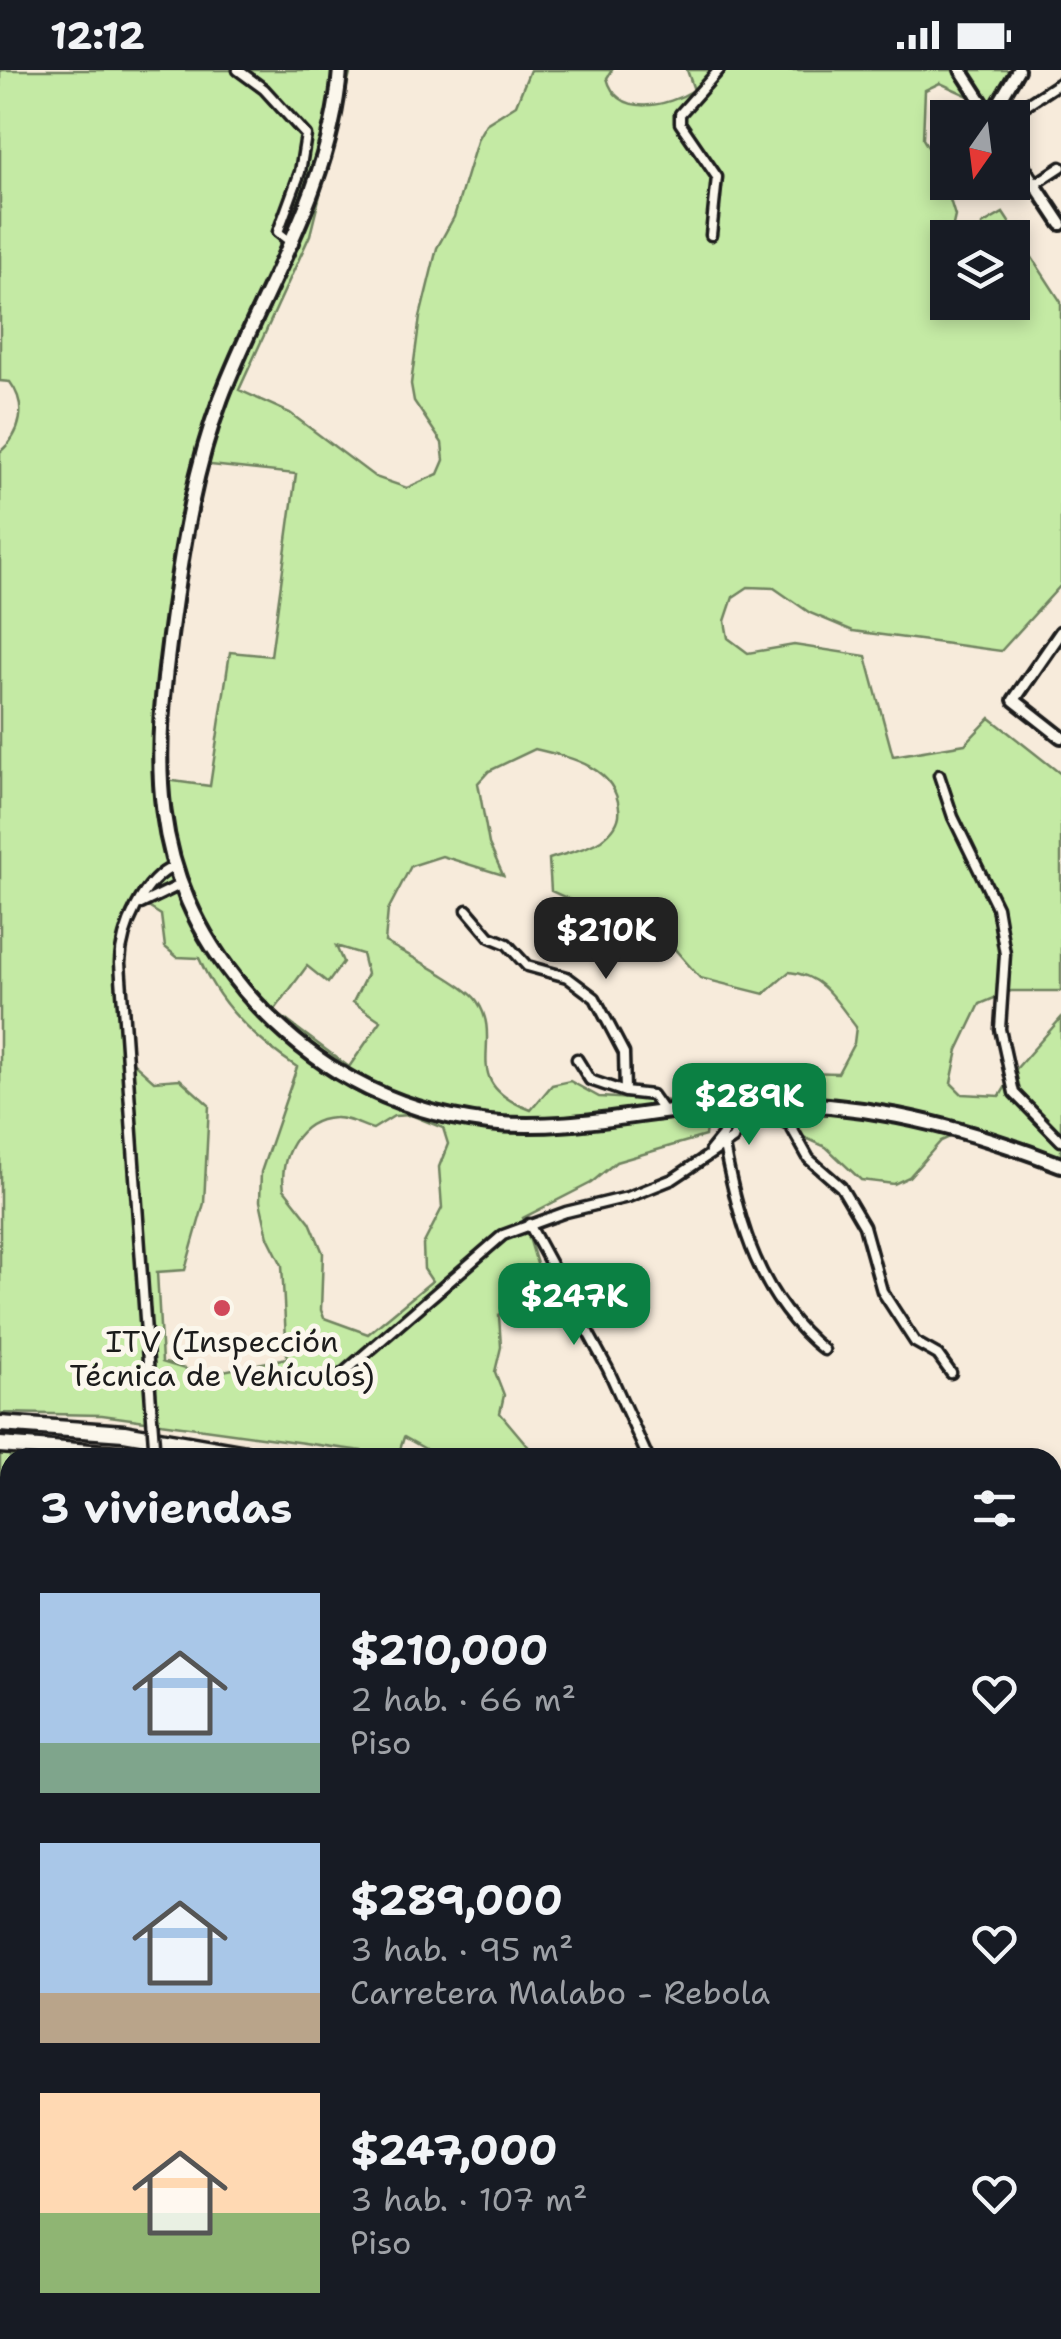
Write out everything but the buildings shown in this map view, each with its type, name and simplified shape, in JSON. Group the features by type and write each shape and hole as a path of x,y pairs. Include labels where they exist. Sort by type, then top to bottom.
{"highway":[{"path":"0,1424 91,1428 210,1448"},
{"path":"0,1444 48,1448"}],"main road":[{"path":"340,70 329,144 293,244 256,316 220,401 198,470 180,555 157,749 158,789 175,866 205,933 233,976 305,1052 392,1101 493,1123 749,1104 875,1110 965,1130 1061,1165"}],"street":[{"path":"238,70 264,89 306,135 300,172 278,232 293,244"},
{"path":"710,236 717,177 680,124 680,114 719,70"},
{"path":"961,70 980,100"},
{"path":"1001,100 1018,70"},
{"path":"1030,102 1061,82"},
{"path":"1035,184 1061,167"},
{"path":"1030,177 1061,224"},
{"path":"1061,632 1014,700 1061,737"},
{"path":"940,775 953,817 997,907 1005,954 1000,1030 1014,1093 1061,1141"},
{"path":"153,1448 120,963 123,937 149,885 175,866"},
{"path":"141,904 183,884"},
{"path":"467,910 490,937 507,944 527,966 567,977 596,998 624,1053 624,1092"},
{"path":"577,1059 590,1080 624,1092 652,1095 664,1112"},
{"path":"341,1375 503,1235 642,1192 673,1178 724,1146 737,1133 749,1104 790,1125 809,1159 841,1187 864,1226 882,1291 915,1342 938,1355 950,1372"},
{"path":"707,1154 723,1134 726,1105"},
{"path":"724,1146 756,1264 793,1322 824,1350"},
{"path":"529,1224 608,1369 644,1448"}],"green space":[{"path":"0,70 351,70 310,235 239,390 290,413 375,477 407,488 438,474 444,460 442,443 414,401 411,384 420,317 437,248 454,217 478,138 486,124 516,105 530,70 612,70 607,78 613,91 633,104 645,105 671,101 694,90 687,70 1011,70 994,100 977,100 940,83 925,90 923,139 930,151 930,200 950,200 955,216 954,220 930,220 930,320 1030,320 1030,254 1061,302 1061,585 1001,651 853,631 810,613 774,588 748,587 733,597 725,621 728,638 748,653 794,645 866,656 893,756 965,744 990,718 1061,774 1061,991 1011,991 980,1004 958,1050 951,1083 962,1094 1000,1096 1016,1069 1061,1018 1061,1170 956,1134 941,1141 909,1177 894,1184 861,1180 826,1147 759,1117 731,1070 838,1073 854,1043 856,1027 828,991 811,978 789,972 764,994 700,978 672,946 551,891 549,859 601,840 615,826 619,808 616,794 600,773 575,760 535,749 489,771 478,783 489,844 503,875 442,856 411,866 388,910 385,942 449,978 477,1001 485,1017 488,1074 508,1099 531,1110 552,1085 570,1081 599,1097 709,1103 705,1136 616,1162 591,1183 523,1218 541,1277 499,1315 501,1347 495,1372 504,1395 500,1413 529,1448 424,1448 404,1437 401,1448 340,1448 102,1415 0,1413 0,452 13,437 20,419 16,391 10,382 0,381","holes":["201,464 296,474 271,656 230,652 210,786 158,779 190,512","142,903 161,915 165,947 177,957 199,958 239,1020 297,1067 261,1172 260,1201 268,1237 282,1265 287,1358 204,1375 162,1362 157,1272 185,1270 204,1203 209,1105 180,1079 154,1081 127,1057 120,959","336,946 362,954 367,974 353,1002 381,1021 349,1067 274,1011 307,966 328,983 343,962","411,1115 443,1128 448,1144 439,1167 442,1208 423,1245 424,1269 432,1281 368,1334 324,1318 323,1253 310,1222 284,1189 284,1165 293,1143 310,1126 334,1118 373,1129 394,1116"]},
{"path":"0,1440 153,1448 0,1448"}],"place":[{"name":"ITV (Inspección Técnica de Vehículos)","path":"222,1308"}]}
